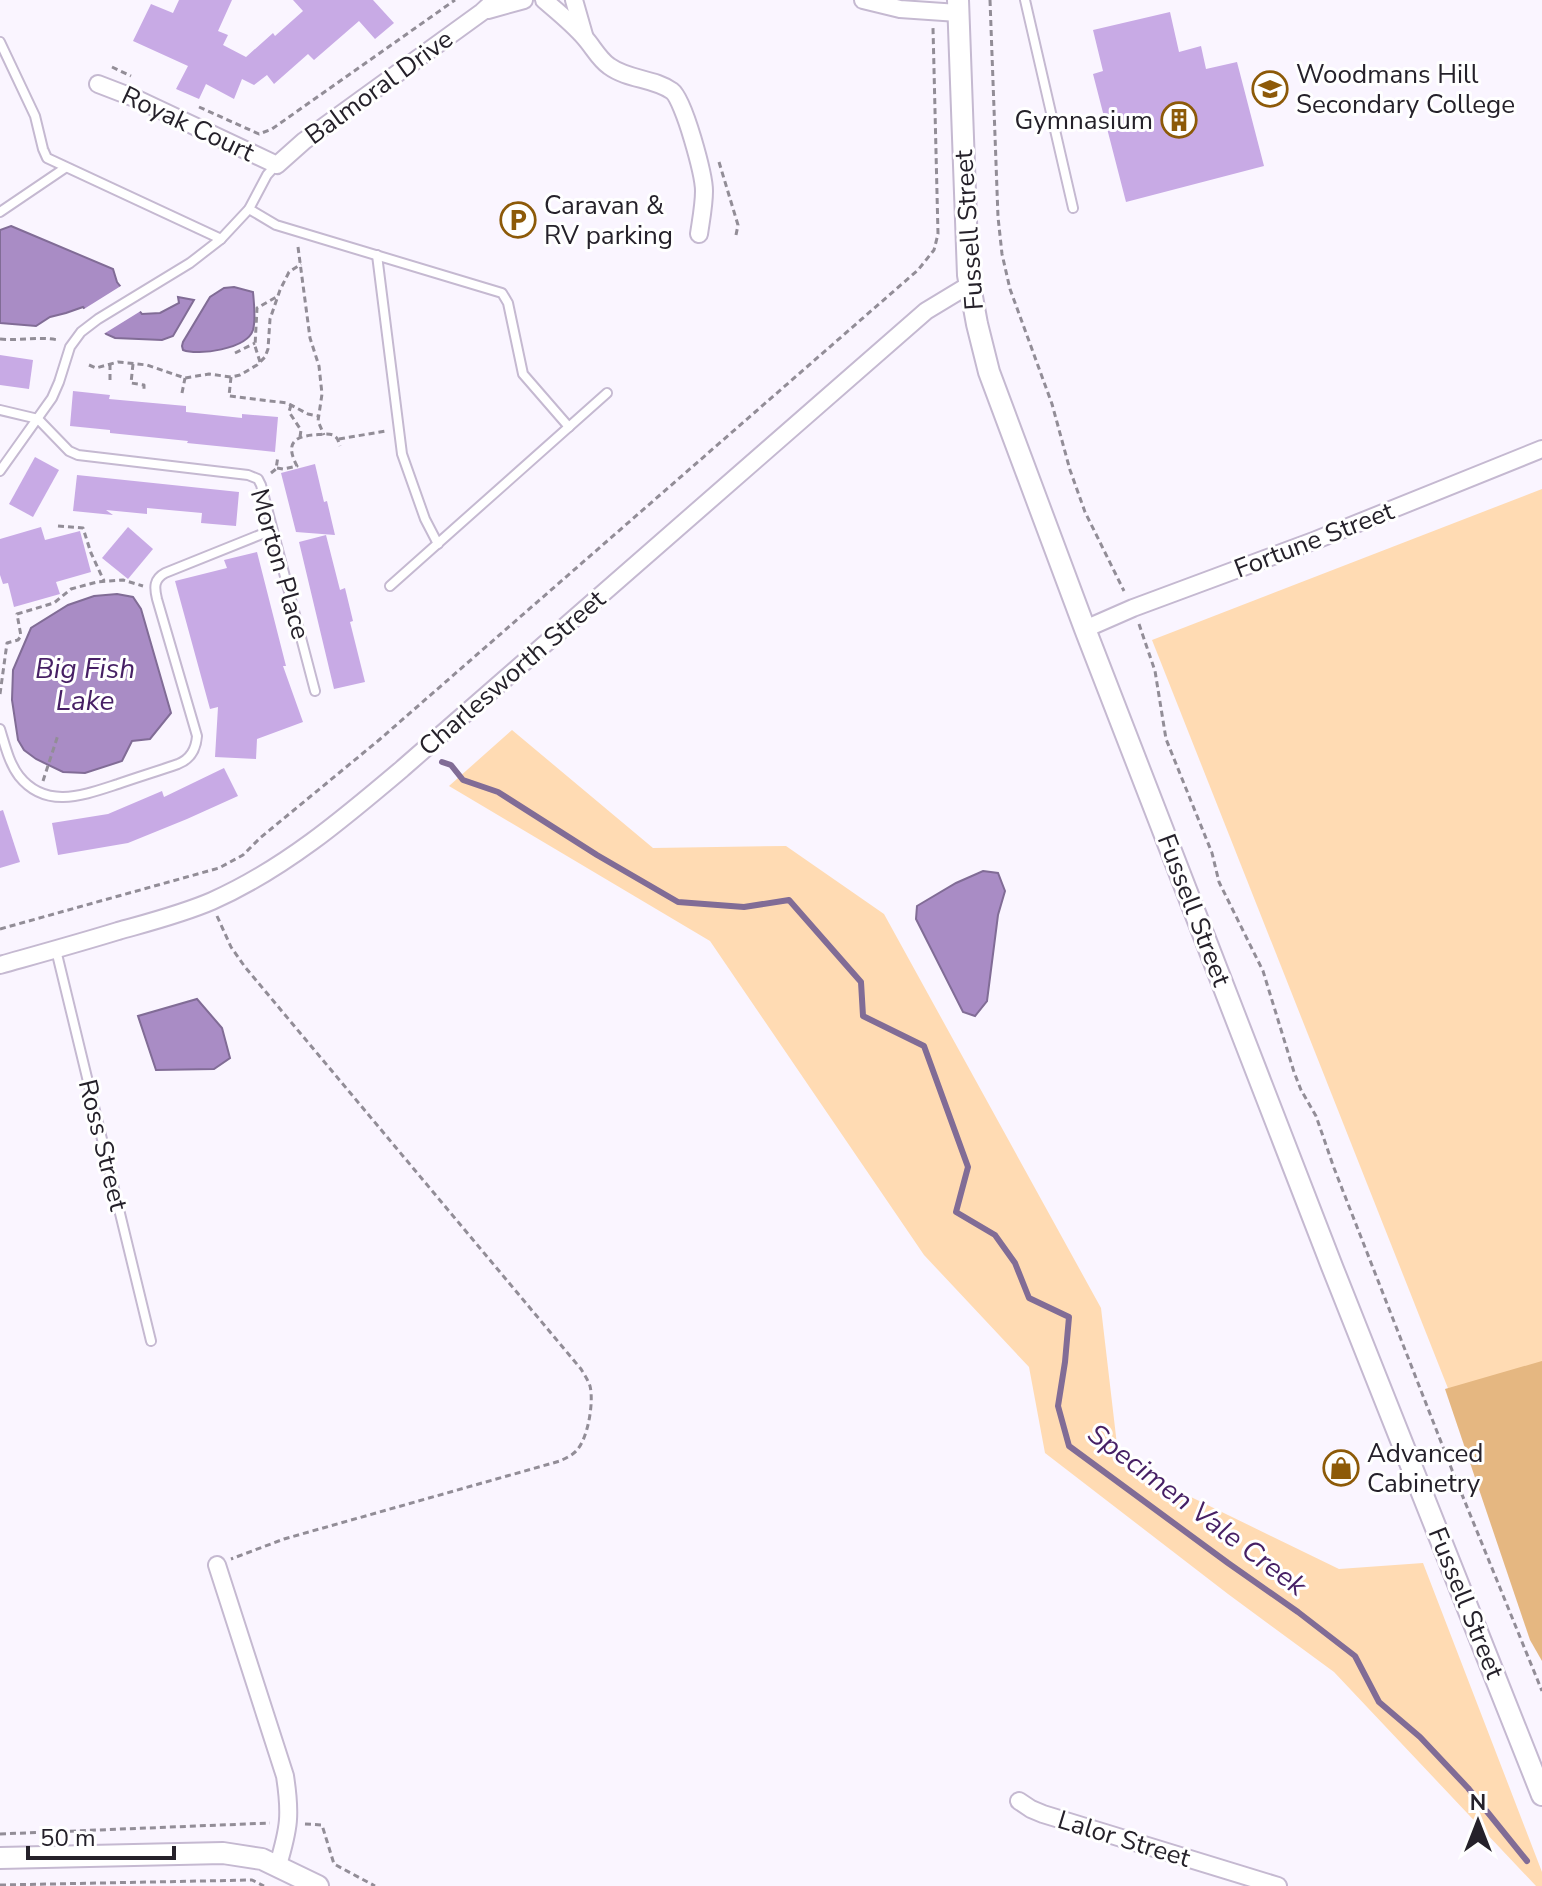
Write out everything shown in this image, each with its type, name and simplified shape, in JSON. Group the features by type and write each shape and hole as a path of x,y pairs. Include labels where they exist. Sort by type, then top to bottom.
{"street":[{"name":"Balmoral Drive","path":"277,165 304,141 495,0"},
{"name":"Balmoral Drive","path":"482,12 524,0"},
{"path":"547,0 614,70 661,85 678,97 703,179 704,199 699,234"},
{"path":"574,0 584,37"},
{"path":"863,0 931,12 958,6"},
{"name":"Fussell Street","path":"958,6 969,285 989,372 1333,1269 1542,1795"},
{"name":"Royak Court","path":"98,84 277,165"},
{"name":"Charlesworth Street","path":"0,965 146,924 210,902 297,852 356,808 918,317 969,285"},
{"name":"Fortune Street","path":"1085,629 1542,449"},
{"path":"217,1565 283,1767 289,1798 289,1823 278,1865"},
{"name":"Lalor Street","path":"1019,1801 1052,1817 1278,1886"},
{"path":"0,1858 223,1853 254,1857 278,1865 318,1886"}],"lane":[{"path":"1025,0 1073,208"},
{"path":"0,42 35,116 44,152 50,160 221,239"},
{"path":"0,471 57,388 70,347 84,330 190,263 221,239 249,209 263,181 277,165"},
{"path":"0,212 65,168"},
{"path":"249,209 272,224 504,294 523,374 569,427"},
{"path":"377,255 402,454 427,525 438,544"},
{"path":"390,586 607,393"},
{"path":"0,410 38,419"},
{"name":"Morton Place","path":"38,419 69,451 78,455 253,477 261,485 315,691"},
{"path":"0,729 18,775 32,788 50,796 81,796 189,758 195,747 196,732 155,589 157,580 165,573 272,530"},
{"name":"Ross Street","path":"55,949 151,1341"}],"path":[{"path":"259,134 272,129 455,0"},
{"path":"990,0 998,217 1010,289 1052,404 1085,512 1133,608 1155,671 1166,739 1212,853 1219,882 1263,971 1294,1072 1316,1116 1452,1470 1542,1691"},
{"path":"0,929 219,868 243,855 918,270 934,250 938,234 931,12"},
{"path":"301,232 297,250 310,338 322,388 318,416 324,435"},
{"path":"89,365 96,368 118,362 151,366 185,378 209,374 240,375 260,362 268,349 269,323 278,296 289,272 301,264"},
{"path":"260,362 255,351 257,308 278,296"},
{"path":"0,339 37,337 58,340"},
{"path":"235,353 255,343"},
{"path":"110,364 110,384"},
{"path":"133,364 131,383 144,385 144,390"},
{"path":"231,377 229,396 291,405 304,413 318,416"},
{"path":"182,393 185,378"},
{"path":"291,405 289,412 301,430 300,437"},
{"path":"277,468 297,466 291,449 300,437 330,435 338,439 390,430"},
{"path":"338,439 340,446"},
{"path":"58,526 83,528 104,581"},
{"path":"0,645 18,640 21,636 17,614 54,603 75,587 123,580 155,589"},
{"path":"0,694 7,643"},
{"path":"48,765 58,735"},
{"path":"210,902 231,947 245,967 581,1369 590,1386 591,1398 589,1419 581,1445 574,1454 560,1461 284,1539 217,1565"},
{"path":"0,1834 248,1823 322,1825 334,1864 375,1886"},
{"path":"0,1885 252,1880 264,1886"}],"shaded area":[{"path":"1542,489 1542,1626 1152,640"},
{"path":"512,730 653,848 786,846 884,914 1101,1308 1119,1462 1339,1569 1423,1563 1542,1872 1542,1886 1536,1886 1334,1672 1045,1453 1029,1367 924,1255 710,941 449,786"},
{"path":"1542,1361 1542,1661 1530,1640 1445,1389"}],"water":[{"path":"11,226 113,269 117,282 142,314 160,313 179,303 178,297 194,300 173,336 162,340 115,338 106,334 83,307 50,317 36,326 0,323 0,230"},
{"path":"224,288 253,292 254,321 249,337 221,349 199,352 183,350 183,342 210,297"},
{"name":"Big Fish Lake","path":"117,594 133,597 141,609 171,713 150,739 132,741 122,761 85,773 63,772 36,759 24,750 18,740 12,700 13,670 31,628 68,605 94,596"},
{"path":"983,871 998,873 1005,891 998,915 987,1001 975,1016 963,1012 916,919 917,906"},
{"path":"197,999 222,1028 230,1058 214,1069 156,1070 138,1016"}],"pier":[{"path":"124,284 144,309 102,335 81,311 76,314"}],"building":[{"path":"179,0 232,0 218,31 228,35 223,45 246,57 303,11 293,0 373,0 394,23 375,39 359,21 314,60 308,54 274,84 267,75 254,85 242,79 234,99 206,84 199,99 176,89 188,66 133,41 151,4 173,13"},
{"name":"Gymnasium","path":"1170,12 1179,52 1201,46 1206,69 1237,62 1264,166 1126,202 1093,74 1103,71 1093,30"},
{"path":"0,355 33,360 29,389 0,385"},
{"path":"73,391 110,395 109,399 186,406 186,412 242,418 242,414 278,417 275,452 70,426"},
{"path":"35,457 59,470 33,517 9,504"},
{"path":"315,464 335,535 296,532 281,473"},
{"path":"77,475 239,492 236,526 201,523 202,513 147,508 147,514 73,511"},
{"path":"41,527 45,540 80,531 91,572 56,582 60,594 14,607 8,583 3,584 0,575 0,539"},
{"path":"128,527 153,549 128,579 102,558"},
{"path":"326,535 340,590 345,588 365,682 334,689 299,542"},
{"path":"257,552 286,666 283,666 303,722 257,739 256,759 215,757 218,707 210,709 175,581 227,568 224,560"},
{"path":"224,768 238,796 128,843 58,855 52,823 108,814 162,791 164,797"},
{"path":"3,810 20,862 0,868 0,811"}],"waterway":[{"name":"Specimen Vale Creek","path":"442,762 451,765 463,780 498,792 678,902 744,907 789,900 861,982 863,1016 924,1046 968,1167 956,1212 995,1235 1015,1263 1029,1298 1069,1317 1058,1406 1069,1446 1355,1656 1379,1702 1420,1737 1468,1788 1527,1861"}],"place":[{"name":"Woodmans Hill Secondary College","path":"1270,89"},
{"name":"Gymnasium","path":"1179,120"},
{"name":"Caravan & RV parking","path":"518,220"},
{"name":"Advanced Cabinetry","path":"1341,1468"}]}
